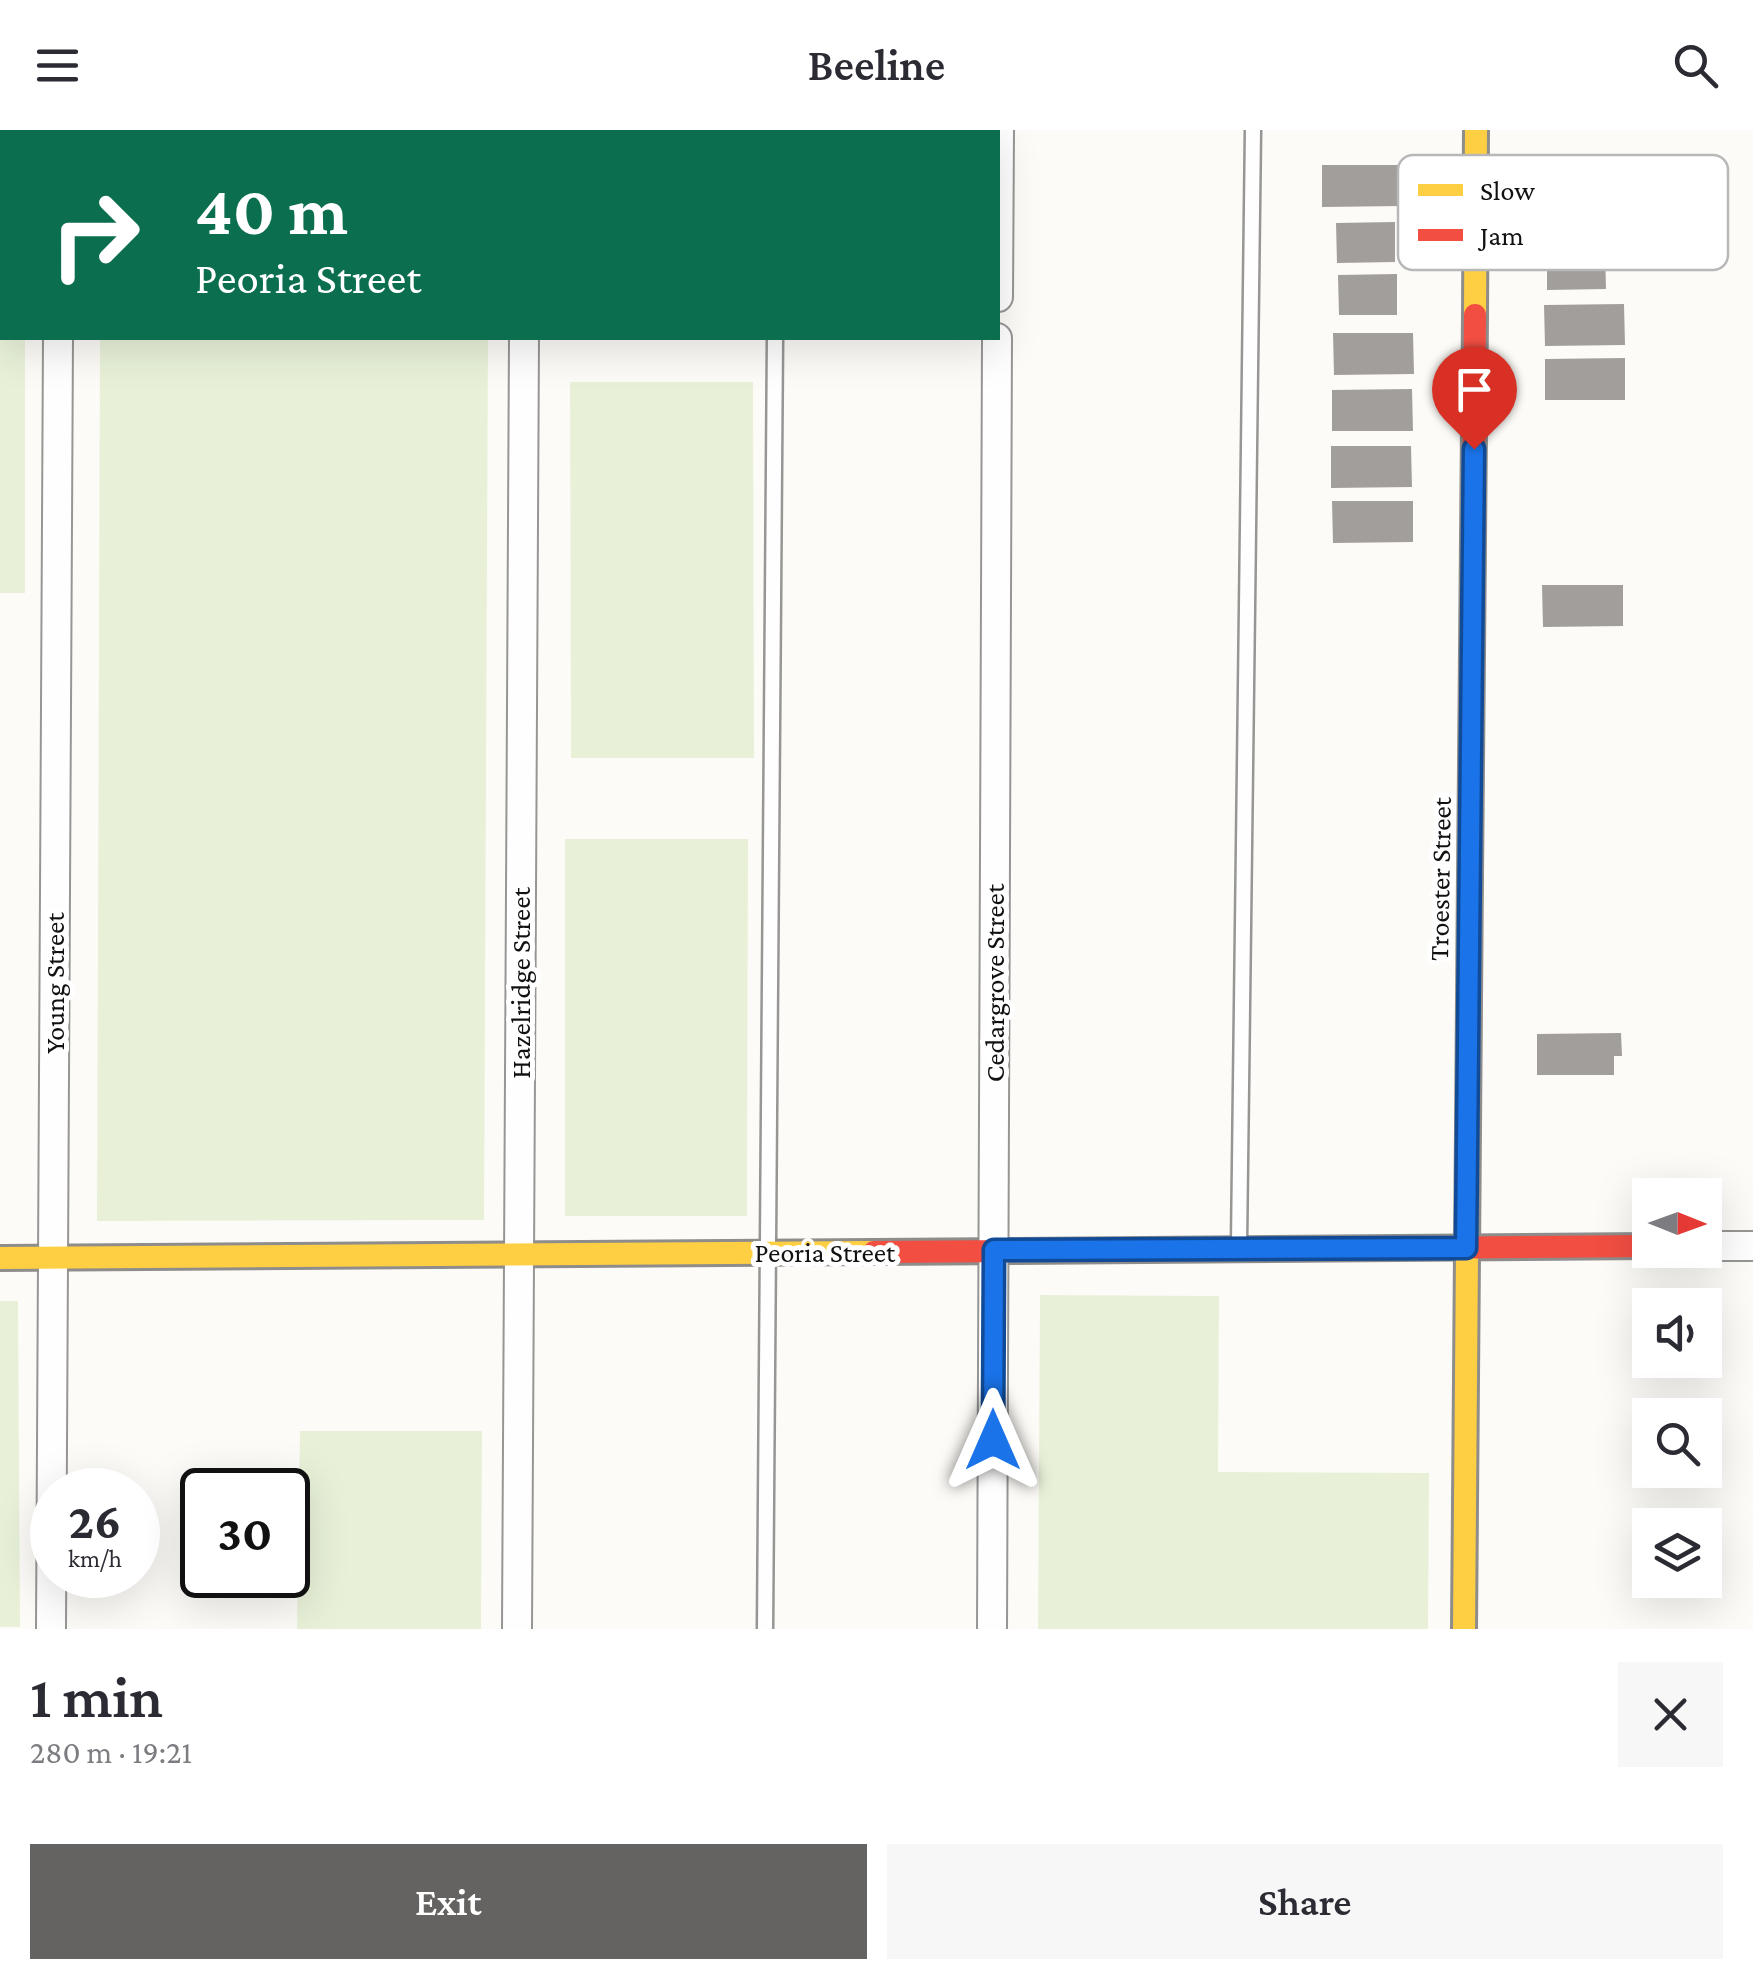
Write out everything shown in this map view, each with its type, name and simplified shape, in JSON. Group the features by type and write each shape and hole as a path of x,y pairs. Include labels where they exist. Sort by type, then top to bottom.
{"street":[{"name":"Troester Street","path":"1476,130 1476,155"},
{"name":"Troester Street","path":"1464,1629 1475,270"},
{"name":"Young Street","path":"51,1629 58,340"},
{"name":"Hazelridge Street","path":"517,1629 524,340"},
{"name":"Cedargrove Street","path":"992,1629 997,340"},
{"name":"Peoria Street","path":"0,1258 1632,1246"},
{"path":"1722,1246 1753,1246"}],"lane":[{"path":"1239,1249 1252,130"},
{"path":"764,1629 775,340"}],"green space":[{"path":"0,340 25,340 25,593 0,593"},
{"path":"100,340 488,340 484,1220 97,1221"},
{"path":"570,382 753,382 754,758 571,758"},
{"path":"565,839 748,839 747,1216 565,1216"},
{"path":"1040,1295 1219,1296 1218,1472 1429,1473 1428,1629 1038,1629"},
{"path":"0,1301 18,1301 20,1627 0,1627"},
{"path":"300,1431 482,1431 481,1629 297,1629 297,1598 310,1598 310,1468 299,1468"}],"building":[{"path":"1322,165 1398,165 1398,206 1322,207"},
{"path":"1395,222 1395,262 1337,263 1336,223"},
{"path":"1547,270 1606,270 1606,289 1547,290"},
{"path":"1397,274 1397,315 1339,315 1338,275"},
{"path":"1624,304 1625,345 1545,346 1544,305"},
{"path":"1333,333 1413,333 1414,374 1334,375"},
{"path":"1625,358 1625,400 1545,400 1545,359"},
{"path":"1412,389 1413,431 1332,431 1332,390"},
{"path":"1331,446 1411,446 1412,487 1331,488"},
{"path":"1332,501 1413,501 1413,542 1333,543"},
{"path":"1542,585 1623,585 1623,626 1543,627"},
{"path":"1621,1033 1622,1056 1614,1056 1614,1075 1537,1075 1537,1034"}],"traffic: slow":[{"path":"1476,130 1476,155"},
{"path":"1475,270 1475,315"},
{"path":"1464,1629 1470,876"},
{"path":"0,1258 874,1252"}],"traffic: jam":[{"path":"1470,876 1475,315"},
{"path":"874,1252 1632,1246"}],"route":[{"path":"993,1440 994,1250 1466,1248 1474,449"}]}
